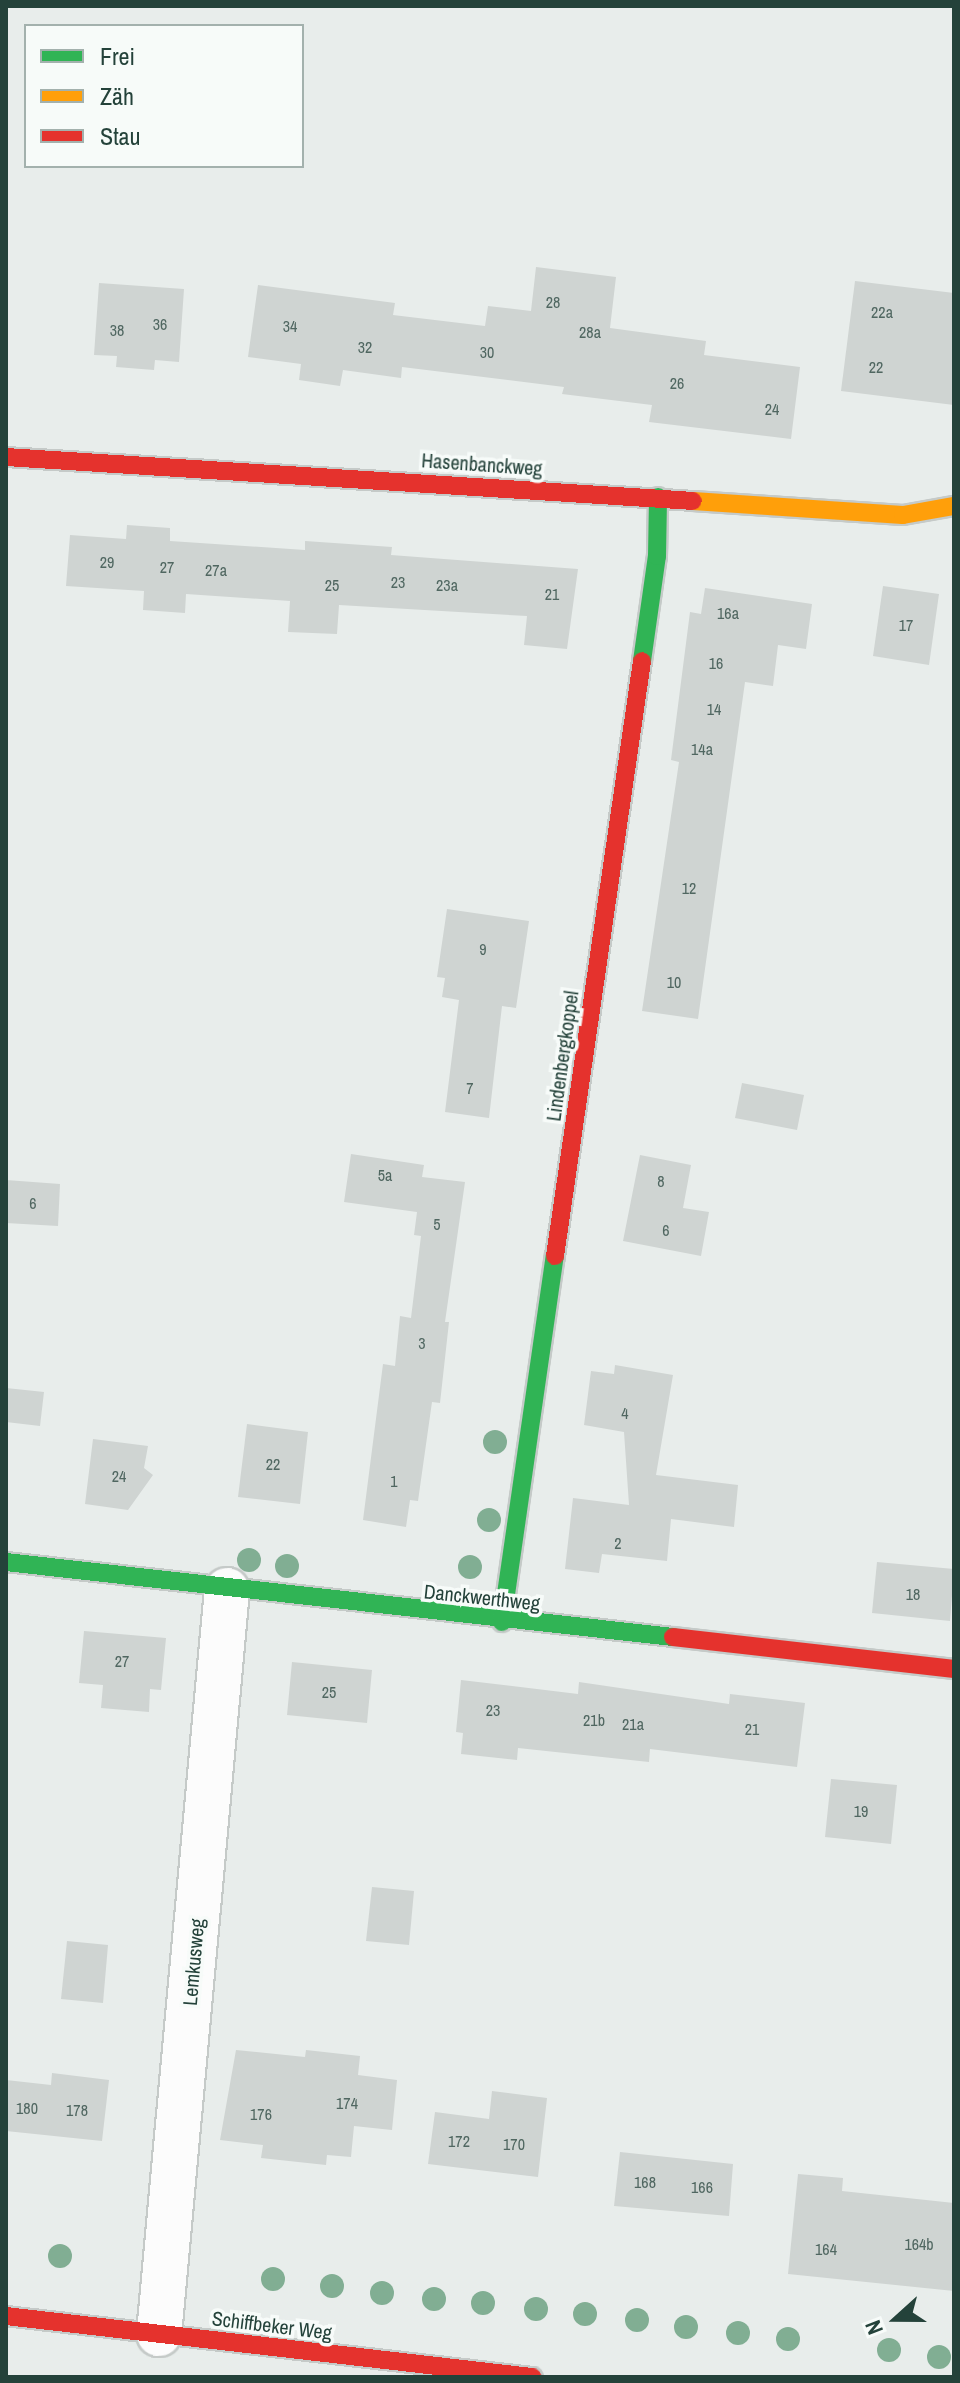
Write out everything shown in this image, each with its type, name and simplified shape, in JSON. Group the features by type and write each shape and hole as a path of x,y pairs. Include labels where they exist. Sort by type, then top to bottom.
{"street":[{"name":"Hasenbanckweg","path":"6,457 903,515 954,506"},
{"name":"Lindenbergkoppel","path":"502,1622 657,556 658,497"},
{"name":"Danckwerthweg","path":"6,1562 502,1622 954,1669"},
{"name":"Lemkusweg","path":"159,2334 227,1590"},
{"name":"Schiffbeker Weg","path":"6,2316 532,2377"}],"building":[{"path":"536,267 616,277 610,328 706,341 704,355 800,367 791,439 649,422 652,405 562,394 564,387 402,367 401,378 343,370 340,386 299,380 301,364 248,357 258,285 395,303 393,315 485,326 488,306 531,311"},
{"path":"855,281 954,293 954,405 841,391"},
{"path":"99,283 184,289 179,362 155,360 154,370 116,367 117,356 94,355"},
{"path":"127,525 170,528 170,541 305,550 305,541 392,547 391,555 578,569 567,649 524,645 527,616 339,605 337,634 288,632 290,601 186,594 185,613 143,610 144,591 66,586 70,535 126,539"},
{"path":"883,586 939,594 929,665 873,656"},
{"path":"705,588 812,604 806,649 778,645 773,686 745,682 698,1019 642,1011 679,762 671,760 690,612 701,614"},
{"path":"447,909 529,921 516,1008 502,1006 489,1118 445,1112 459,1000 442,997 445,978 437,977"},
{"path":"742,1083 804,1095 797,1130 735,1118"},
{"path":"351,1154 424,1165 422,1177 465,1182 445,1322 449,1322 440,1403 432,1402 418,1501 410,1500 406,1527 363,1520 383,1364 395,1366 400,1316 411,1318 421,1236 414,1235 417,1212 344,1202"},
{"path":"640,1155 691,1165 683,1208 709,1212 701,1256 623,1241"},
{"path":"6,1180 60,1184 58,1226 6,1223"},
{"path":"615,1365 673,1375 656,1475 738,1485 734,1527 671,1519 667,1561 602,1554 599,1573 565,1569 573,1498 629,1505 624,1432 584,1425 591,1371 614,1374"},
{"path":"6,1388 44,1392 40,1426 6,1422"},
{"path":"247,1424 308,1432 300,1504 238,1497"},
{"path":"93,1439 148,1446 144,1468 153,1475 128,1510 85,1504"},
{"path":"877,1562 954,1569 950,1621 872,1613"},
{"path":"84,1631 166,1638 161,1690 150,1689 149,1712 101,1708 103,1685 79,1683"},
{"path":"292,1662 372,1670 367,1723 287,1715"},
{"path":"461,1680 578,1694 579,1682 729,1704 730,1694 805,1703 797,1767 650,1749 649,1762 518,1748 517,1760 461,1754 463,1733 456,1732"},
{"path":"831,1779 897,1785 891,1844 825,1837"},
{"path":"372,1887 414,1891 409,1945 366,1941"},
{"path":"67,1941 108,1945 103,2003 61,1999"},
{"path":"236,2050 305,2057 306,2050 360,2056 358,2075 397,2080 392,2130 354,2126 351,2157 327,2155 326,2165 261,2158 263,2145 220,2140"},
{"path":"52,2073 109,2080 102,2141 6,2131 6,2080 51,2085"},
{"path":"492,2091 547,2098 538,2177 428,2164 435,2112 489,2119"},
{"path":"620,2152 733,2164 729,2216 614,2206"},
{"path":"798,2174 843,2178 842,2191 954,2203 954,2291 788,2274"}],"traffic: fast":[{"path":"642,661 657,556 658,497"},
{"path":"502,1622 555,1256"},
{"path":"6,1562 673,1637"}],"traffic: slow":[{"path":"693,501 903,515 954,506"}],"traffic: jam":[{"path":"6,457 693,501"},
{"path":"555,1256 642,661"},
{"path":"673,1637 954,1669"},
{"path":"6,2316 532,2377"}]}
